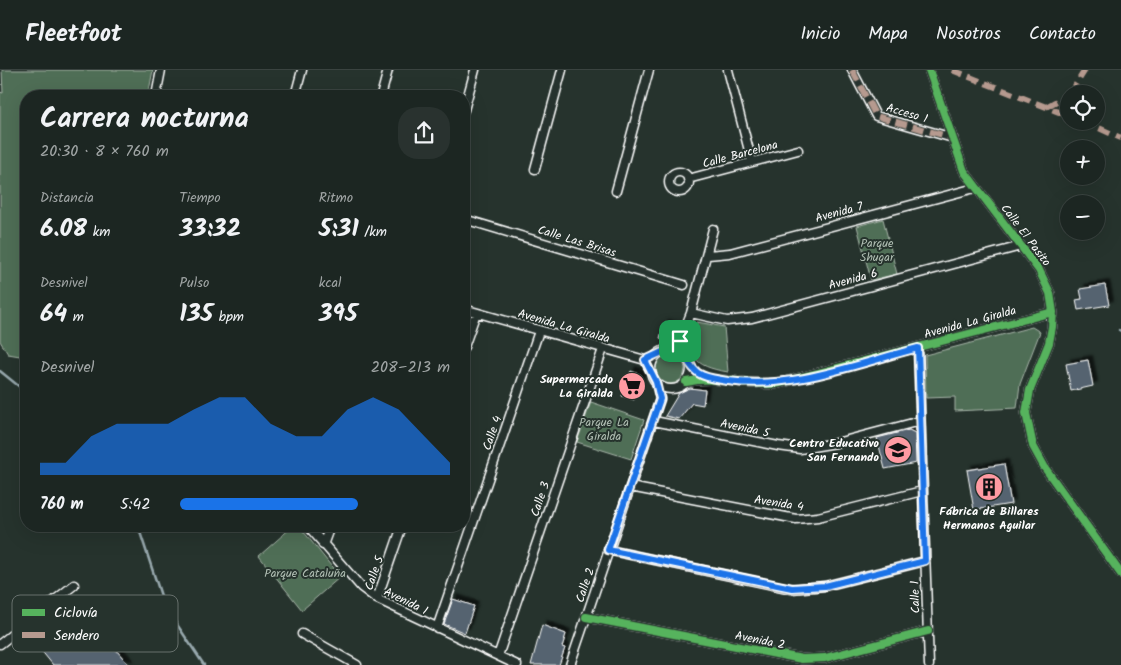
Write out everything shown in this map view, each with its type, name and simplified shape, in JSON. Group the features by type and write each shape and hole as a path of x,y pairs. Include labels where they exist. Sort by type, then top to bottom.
{"street":[{"path":"157,90 161,70"},
{"path":"296,90 302,70"},
{"path":"383,90 388,70"},
{"path":"470,90 475,70"},
{"path":"535,169 562,70"},
{"path":"616,191 649,70"},
{"path":"728,70 752,162"},
{"name":"Acceso 1","path":"852,70 876,116 953,138"},
{"name":"Calle El Pasito","path":"929,70 960,164 975,188 1021,246 1045,281 1054,312 1049,343 1030,390 1026,414 1027,429 1033,446 1045,468 1121,574"},
{"name":"Calle Barcelona","path":"688,179 798,150"},
{"name":"Avenida 7","path":"708,255 730,253 975,188"},
{"name":"Calle Las Brisas","path":"470,221 684,285"},
{"path":"677,388 666,388 656,382 645,360 657,356 680,341 691,313 714,229"},
{"name":"Avenida 6","path":"691,313 727,321 752,318 1021,246"},
{"name":"Avenida La Giralda","path":"470,311 645,360"},
{"name":"Avenida La Giralda","path":"686,382 709,378 747,384 776,384 1054,312"},
{"path":"470,330 476,313"},
{"name":"Calle 4","path":"470,532 539,331"},
{"path":"660,399 686,382 691,372 691,366 684,354 680,341"},
{"name":"Calle 1","path":"918,348 929,665"},
{"name":"Calle 3","path":"498,656 603,349"},
{"path":"669,349 680,351 684,354"},
{"path":"651,372 652,361 657,356"},
{"name":"Avenida La Giralda","path":"691,366 709,378"},
{"name":"Calle 2","path":"570,665 608,550 654,421 660,399 656,382"},
{"name":"Avenida 5","path":"654,421 778,446 800,448 829,444 920,421"},
{"name":"Avenida 4","path":"630,487 796,519 818,518 922,491"},
{"name":"Avenida 1","path":"313,532 360,587 376,600 517,665"},
{"path":"324,545 328,532"},
{"name":"Calle 5","path":"376,600 400,532"},
{"name":"Calle 4","path":"437,628 470,532"},
{"path":"608,550 792,588 825,586 925,561"},
{"path":"61,595 74,585"},
{"name":"Avenida 2","path":"586,617 802,659 825,658 928,631"},
{"path":"0,644 12,634"},
{"path":"302,634 357,665"}],"green space":[{"path":"2,70 153,70 149,90 20,90 20,356 8,354 0,341 0,92 3,93"},
{"name":"Parque Shugar","path":"883,219 897,274 871,280 857,226"},
{"path":"697,322 724,327 728,372 706,366 699,363 695,358 692,351 692,343"},
{"path":"1032,327 1040,332 1020,384 1017,408 955,411 955,397 926,398 925,355"},
{"path":"670,354 676,355 684,363 684,375 676,383 670,384 664,383 656,375 655,369 656,363 664,355"},
{"name":"Parque La Giralda","path":"591,402 644,420 631,459 577,442"},
{"name":"Parque Cataluña","path":"286,532 304,532 340,577 302,610 259,556"}],"building":[{"path":"1105,285 1109,305 1078,310 1076,300 1082,299 1080,289"},
{"path":"664,324 674,328 665,341 660,338"},
{"path":"1088,360 1093,386 1071,391 1066,364"},
{"name":"Supermercado La Giralda","path":"631,371 641,375 634,400 622,396"},
{"path":"690,388 705,390 703,405 692,403 679,419 665,416 679,393"},
{"name":"Centro Educativo San Fernando","path":"909,430 915,433 916,463 885,469 877,438"},
{"name":"Fábrica de Billares Hermanos Aguilar","path":"1004,464 1011,504 974,510 967,470"},
{"path":"453,599 474,606 465,633 444,624"},
{"path":"542,625 566,634 562,647 565,648 559,665 531,665"},
{"path":"42,652 118,652 129,665 53,665"}],"waterway":[{"path":"0,371 20,387"},
{"path":"140,532 161,595"},
{"path":"178,626 204,665"}],"marked path":[{"path":"852,70 876,116 953,138"},
{"path":"952,70 1060,112"},
{"path":"1076,85 1085,70"},
{"path":"1046,107 1060,99"},
{"path":"1103,130 1121,138"}],"cycle path":[{"path":"929,70 964,171 1039,270 1050,293 1053,312 1049,343 1030,390 1026,413 1033,446 1045,468 1121,574"},
{"path":"686,382 719,380 776,384 1053,312"},
{"path":"586,617 802,659 825,658 928,631"}],"place":[{"name":"Supermercado La Giralda","path":"632,386"},
{"name":"Centro Educativo San Fernando","path":"898,450"},
{"name":"Fábrica de Billares Hermanos Aguilar","path":"989,487"}],"route":[{"path":"680,341 684,354 691,366 699,373 709,378 747,384 776,384 796,380 918,348 925,561 825,586 804,589 785,588 608,550 660,399 656,382 645,360 657,356 680,341"}]}
